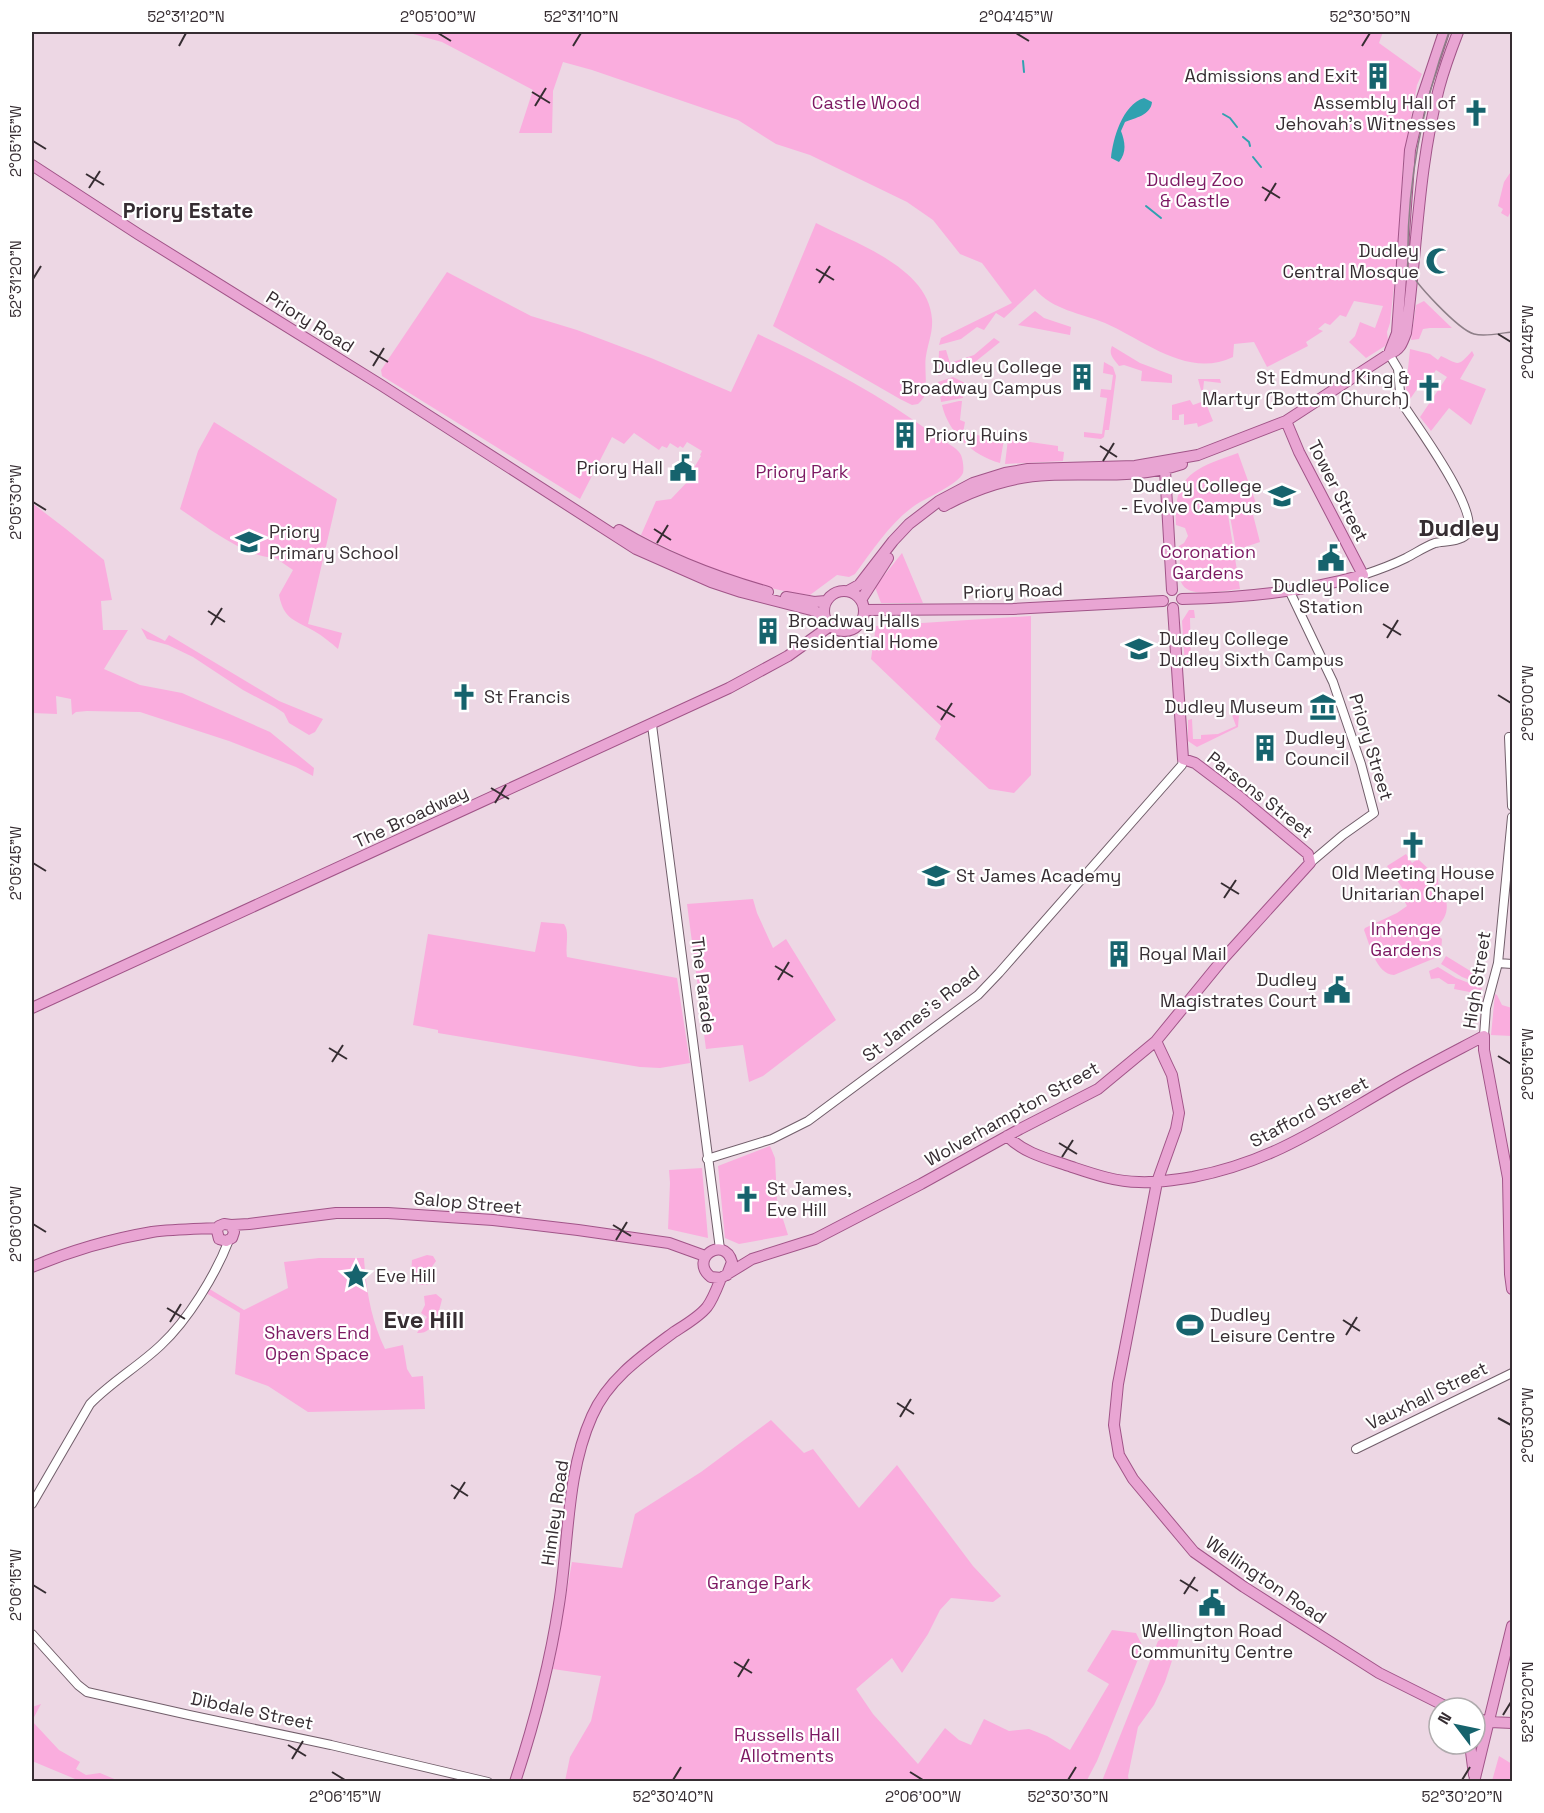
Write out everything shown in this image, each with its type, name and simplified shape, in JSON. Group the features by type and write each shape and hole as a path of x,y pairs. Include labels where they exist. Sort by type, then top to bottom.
{"main road":[{"path":"1389,354 1394,346 1397,333 1410,150 1422,98 1444,32"},
{"path":"863,605 858,596 848,591 838,591 826,601 824,616 830,626 843,632 852,630 861,621 863,605 882,566 911,532 945,506 965,495 1028,477 1119,475 1171,470 1198,455 1286,421 1397,351 1403,342 1408,314 1422,180 1430,133 1439,88 1458,32"},
{"name":"Priory Road","path":"32,165 138,234 381,384 636,549 683,572 741,592 814,610 824,616"},
{"name":"Tower Street","path":"1286,421 1299,453 1363,575"},
{"path":"848,591 859,585 909,524 939,501 968,485 1005,473 1028,469 1160,463 1198,455"},
{"path":"1105,467 1110,470 1167,467 1171,470"},
{"path":"1171,470 1168,497 1172,590"},
{"name":"Priory Road","path":"571,506 585,510 641,543 695,569 779,595 814,602 826,601"},
{"path":"1182,599 1248,597 1290,592 1363,575"},
{"path":"1172,590 1180,593 1182,599 1179,605 1173,608 1166,606 1163,601 1164,594 1172,590"},
{"name":"Priory Road","path":"863,605 1013,609 1163,601"},
{"path":"1173,608 1183,759"},
{"name":"The Broadway","path":"32,1008 652,725 729,688 788,656 830,626"},
{"name":"Parsons Street","path":"1183,759 1195,763 1242,798 1308,854 1310,864"},
{"name":"Wolverhampton Street","path":"720,1277 752,1259 815,1239 1098,1089 1156,1041 1263,913 1310,864"},
{"name":"Stafford Street","path":"1007,1136 1017,1146 1033,1154 1098,1176 1135,1182 1178,1180 1234,1167 1284,1148 1417,1071 1484,1036"},
{"name":"High Street","path":"1484,1036 1484,1050 1508,1178 1512,1289"},
{"name":"Wellington Road","path":"1156,1041 1172,1075 1179,1113 1157,1182 1118,1384 1114,1434 1124,1464 1143,1491 1194,1552 1244,1587 1379,1673 1427,1697"},
{"path":"1508,1178 1512,1201"},
{"name":"Salop Street","path":"32,1267 61,1255 154,1232 222,1232 249,1224 336,1213 388,1213 537,1225 669,1243 683,1247 704,1259"},
{"path":"720,1249 731,1257 732,1267 720,1277 705,1272 704,1259 710,1251 720,1249"},
{"name":"Wolverhampton Street","path":"731,1257 752,1259"},
{"name":"Himley Road","path":"515,1782 528,1742 559,1605 576,1473 593,1415 601,1399 644,1354 706,1308 720,1277"},
{"path":"1474,1782 1512,1626"},
{"path":"1487,1721 1512,1723"},
{"path":"1471,1756 1474,1782"}],"street":[{"path":"1363,575 1403,560 1436,543 1462,538 1467,535 1469,529 1467,516 1456,486 1404,406 1398,369 1389,354"},
{"name":"Priory Street","path":"1290,592 1333,682 1361,764 1374,813"},
{"name":"The Parade","path":"652,725 720,1249"},
{"path":"1511,737 1512,806"},
{"name":"St James's Road","path":"707,1159 772,1139 808,1121 978,995 1182,765 1183,759"},
{"name":"Wolverhampton Street","path":"1310,864 1343,835 1374,813"},
{"name":"High Street","path":"1484,1036 1486,1008 1498,963 1512,817"},
{"path":"1498,963 1512,964"},
{"path":"32,1504 90,1404 103,1390 161,1346 176,1330 221,1260 222,1232"},
{"name":"Vauxhall Street","path":"1356,1449 1512,1373"},
{"name":"Dibdale Street","path":"32,1634 87,1692 332,1744 488,1782"}],"green space":[{"name":"Dudley Zoo & Castle","path":"406,32 1383,32 1379,43 1422,74 1417,85 1403,161 1398,248 1390,323 1387,332 1388,340 1385,346 1366,358 1349,342 1355,336 1360,322 1375,328 1383,306 1354,301 1346,317 1340,315 1330,325 1325,323 1318,329 1323,331 1306,342 1308,346 1267,367 1254,342 1234,344 1233,357 1216,363 1200,363 1167,355 1105,323 1050,302 1035,289 1004,318 996,313 984,330 977,327 961,339 939,345 941,338 1012,303 982,263 960,254 933,220 907,202 810,155 776,144 738,120 563,62 553,91 552,133 519,133 533,90 442,42"},
{"path":"1512,170 1512,209 1508,217 1501,213 1503,209 1498,206 1504,182"},
{"path":"816,223 888,259 918,285 928,301 932,328 926,360 925,393 918,404 912,405 900,399 773,326"},
{"name":"Priory Park","path":"447,272 531,316 577,330 651,358 731,392 758,334 850,380 950,444 961,455 963,473 955,482 905,513 882,538 855,574 849,577 837,575 810,595 767,587 723,572 641,535 656,501 671,499 690,479 689,476 702,451 687,442 683,448 670,443 667,448 662,446 659,450 634,433 624,444 612,437 580,499 382,376 381,370"},
{"path":"1424,301 1452,328 1423,329 1419,339 1411,340 1416,305"},
{"path":"1035,311 1044,318 1071,327 1070,335 1018,325"},
{"path":"994,338 1000,342 975,362 938,376 939,351 946,350 950,363 974,355"},
{"path":"1112,346 1140,363 1172,375 1172,383 1141,381 1142,371 1124,365 1119,366 1111,354"},
{"path":"1410,349 1430,354 1438,360 1441,356 1458,363 1472,351 1474,355 1460,379 1486,389 1471,425 1449,408 1431,431 1420,417 1447,377 1436,370 1428,381 1424,379 1408,402 1406,388"},
{"path":"1104,362 1113,367 1116,376 1109,430 1105,430 1104,437 1101,439 1084,437 1084,432 1102,434 1107,398 1100,397 1101,389 1111,390 1113,375 1103,373"},
{"path":"953,377 965,383 963,398 941,402 938,382"},
{"path":"1198,379 1220,379 1221,383 1204,381 1203,391 1210,392 1210,396 1219,397 1205,401 1213,421 1198,427 1197,423 1184,425 1184,414 1179,415 1179,420 1172,420 1172,405 1190,400 1193,405 1204,401"},
{"path":"962,401 960,420 965,422 963,433 1004,439 1000,463 971,449 950,424 942,405"},
{"path":"214,422 337,499 308,624 342,633 338,649 321,635 291,618 284,610 279,595 293,570 274,557 252,553 239,547 180,509 198,451"},
{"path":"1008,439 1058,446 1058,451 1064,452 1063,461 1005,464"},
{"name":"Coronation Gardens","path":"1238,453 1256,503 1228,515 1240,589 1207,593 1191,591 1181,582 1179,546 1188,536 1185,528 1176,525 1179,494 1183,484 1199,469"},
{"path":"32,503 104,560 112,600 101,601 103,630 128,630 104,669 140,685 182,693 270,732 314,768 313,776 229,741 140,712 87,711 76,712 72,715 71,699 56,696 57,714 32,713"},
{"path":"1251,507 1260,542 1236,550 1230,516"},
{"path":"902,553 923,603 881,603 875,587"},
{"path":"1189,610 1194,610 1195,618 1190,618 1191,662 1218,662 1221,667 1215,670 1209,667 1185,666 1182,621"},
{"path":"1031,616 1031,775 1014,793 989,789 935,739 941,726 871,659 876,626"},
{"path":"141,628 165,641 169,635 279,701 323,719 315,732 309,735 289,723 284,713 243,690 193,657 168,645 147,639"},
{"path":"1239,714 1238,727 1197,747 1188,741 1188,720 1192,719 1193,739 1201,739 1201,735 1218,734 1236,726 1232,715"},
{"name":"Inhenge Gardens","path":"1406,854 1412,863 1418,859 1437,877 1441,894 1444,893 1446,898 1447,907 1443,920 1435,927 1435,933 1442,939 1441,951 1435,958 1394,975 1383,970 1378,964 1364,930 1407,906 1404,900 1405,892 1387,866"},
{"path":"753,899 773,948 786,939 836,1020 763,1076 749,1082 743,1045 706,1049 687,904"},
{"path":"541,922 564,924 567,931 567,957 677,978 690,1063 660,1068 640,1067 438,1033 438,1030 413,1025 428,934 535,952"},
{"path":"1446,956 1485,980 1483,985 1462,977 1441,964"},
{"path":"1438,967 1456,978 1482,988 1480,994 1454,989 1455,984 1448,984 1439,978 1431,979 1429,971"},
{"path":"1495,994 1502,1005 1512,1008 1512,1036 1491,1035"},
{"path":"770,1146 775,1158 777,1200 788,1235 739,1244 725,1238 718,1166"},
{"path":"702,1168 708,1238 668,1229 669,1170"},
{"path":"427,1255 433,1256 436,1261 429,1271 433,1284 420,1285 411,1276 412,1260"},
{"name":"Shavers End Open Space","path":"319,1258 364,1258 370,1304 380,1338 385,1349 403,1345 407,1369 412,1377 423,1376 425,1409 308,1412 268,1386 235,1374 240,1313 206,1293 208,1288 244,1310 288,1288 284,1262"},
{"path":"436,1294 442,1299 435,1322 428,1330 417,1333 427,1317 421,1313 425,1305 424,1296"},
{"name":"Grange Park","path":"771,1420 804,1453 813,1449 859,1508 897,1465 973,1566 1001,1596 993,1602 951,1598 940,1610 928,1634 902,1673 892,1658 856,1689 873,1714 918,1764 945,1728 959,1740 971,1745 984,1719 1009,1731 1029,1729 1047,1736 1070,1750 1109,1684 1087,1671 1112,1630 1136,1633 1143,1647 1097,1761 1086,1782 565,1781 570,1757 591,1721 601,1676 553,1669 572,1562 622,1568 635,1514 701,1472"},
{"path":"1168,1636 1180,1636 1165,1682 1154,1705 1138,1727 1128,1776 1129,1781 1102,1781 1158,1641"},
{"path":"41,1704 32,1721 32,1707"},
{"path":"32,1721 59,1750 80,1762 76,1769 86,1775 100,1773 119,1781 80,1781 32,1761"},
{"path":"1499,1756 1512,1764 1512,1781 1492,1781"}],"water":[{"path":"1144,98 1152,102 1151,106 1142,115 1125,122 1121,131 1124,151 1119,162 1111,158 1120,124 1130,108"}],"waterway":[{"path":"1023,61 1024,72"},
{"path":"1223,114 1230,118 1237,127"},
{"path":"1243,137 1250,146"},
{"path":"1253,157 1261,167"},
{"path":"1146,206 1161,218"}],"tram line":[{"path":"1449,32 1431,89 1418,147 1410,207 1408,267 1427,294 1467,331 1483,335 1512,332"}],"place":[{"name":"Admissions and Exit","path":"1378,76"},
{"name":"Assembly Hall of Jehovah's Witnesses","path":"1476,113"},
{"name":"Dudley Central Mosque","path":"1439,261"},
{"name":"Dudley College Broadway Campus","path":"1082,377"},
{"name":"St Edmund King & Martyr (Bottom Church)","path":"1429,388"},
{"name":"Priory Ruins","path":"905,435"},
{"name":"Priory Hall","path":"683,468"},
{"name":"Dudley College - Evolve Campus","path":"1282,496"},
{"name":"Priory Primary School","path":"249,542"},
{"name":"Dudley Police Station","path":"1331,558"},
{"name":"Broadway Halls Residential Home","path":"768,631"},
{"name":"Dudley College Dudley Sixth Campus","path":"1139,649"},
{"name":"St Francis","path":"464,697"},
{"name":"Dudley Museum","path":"1323,707"},
{"name":"Dudley Council","path":"1265,748"},
{"name":"Old Meeting House Unitarian Chapel","path":"1413,845"},
{"name":"St James Academy","path":"936,876"},
{"name":"Royal Mail","path":"1119,954"},
{"name":"Dudley Magistrates Court","path":"1337,990"},
{"name":"St James, Eve Hill","path":"747,1199"},
{"name":"Eve Hill","path":"356,1276"},
{"name":"Dudley Leisure Centre","path":"1190,1325"},
{"name":"Wellington Road Community Centre","path":"1212,1603"}],"district":[{"name":"Priory Estate","path":"188,211"},
{"name":"Dudley","path":"1459,528"},
{"name":"Eve Hill","path":"424,1320"}],"park label":[{"name":"Castle Wood","path":"866,103"},
{"name":"Russells Hall Allotments","path":"787,1745"}]}
